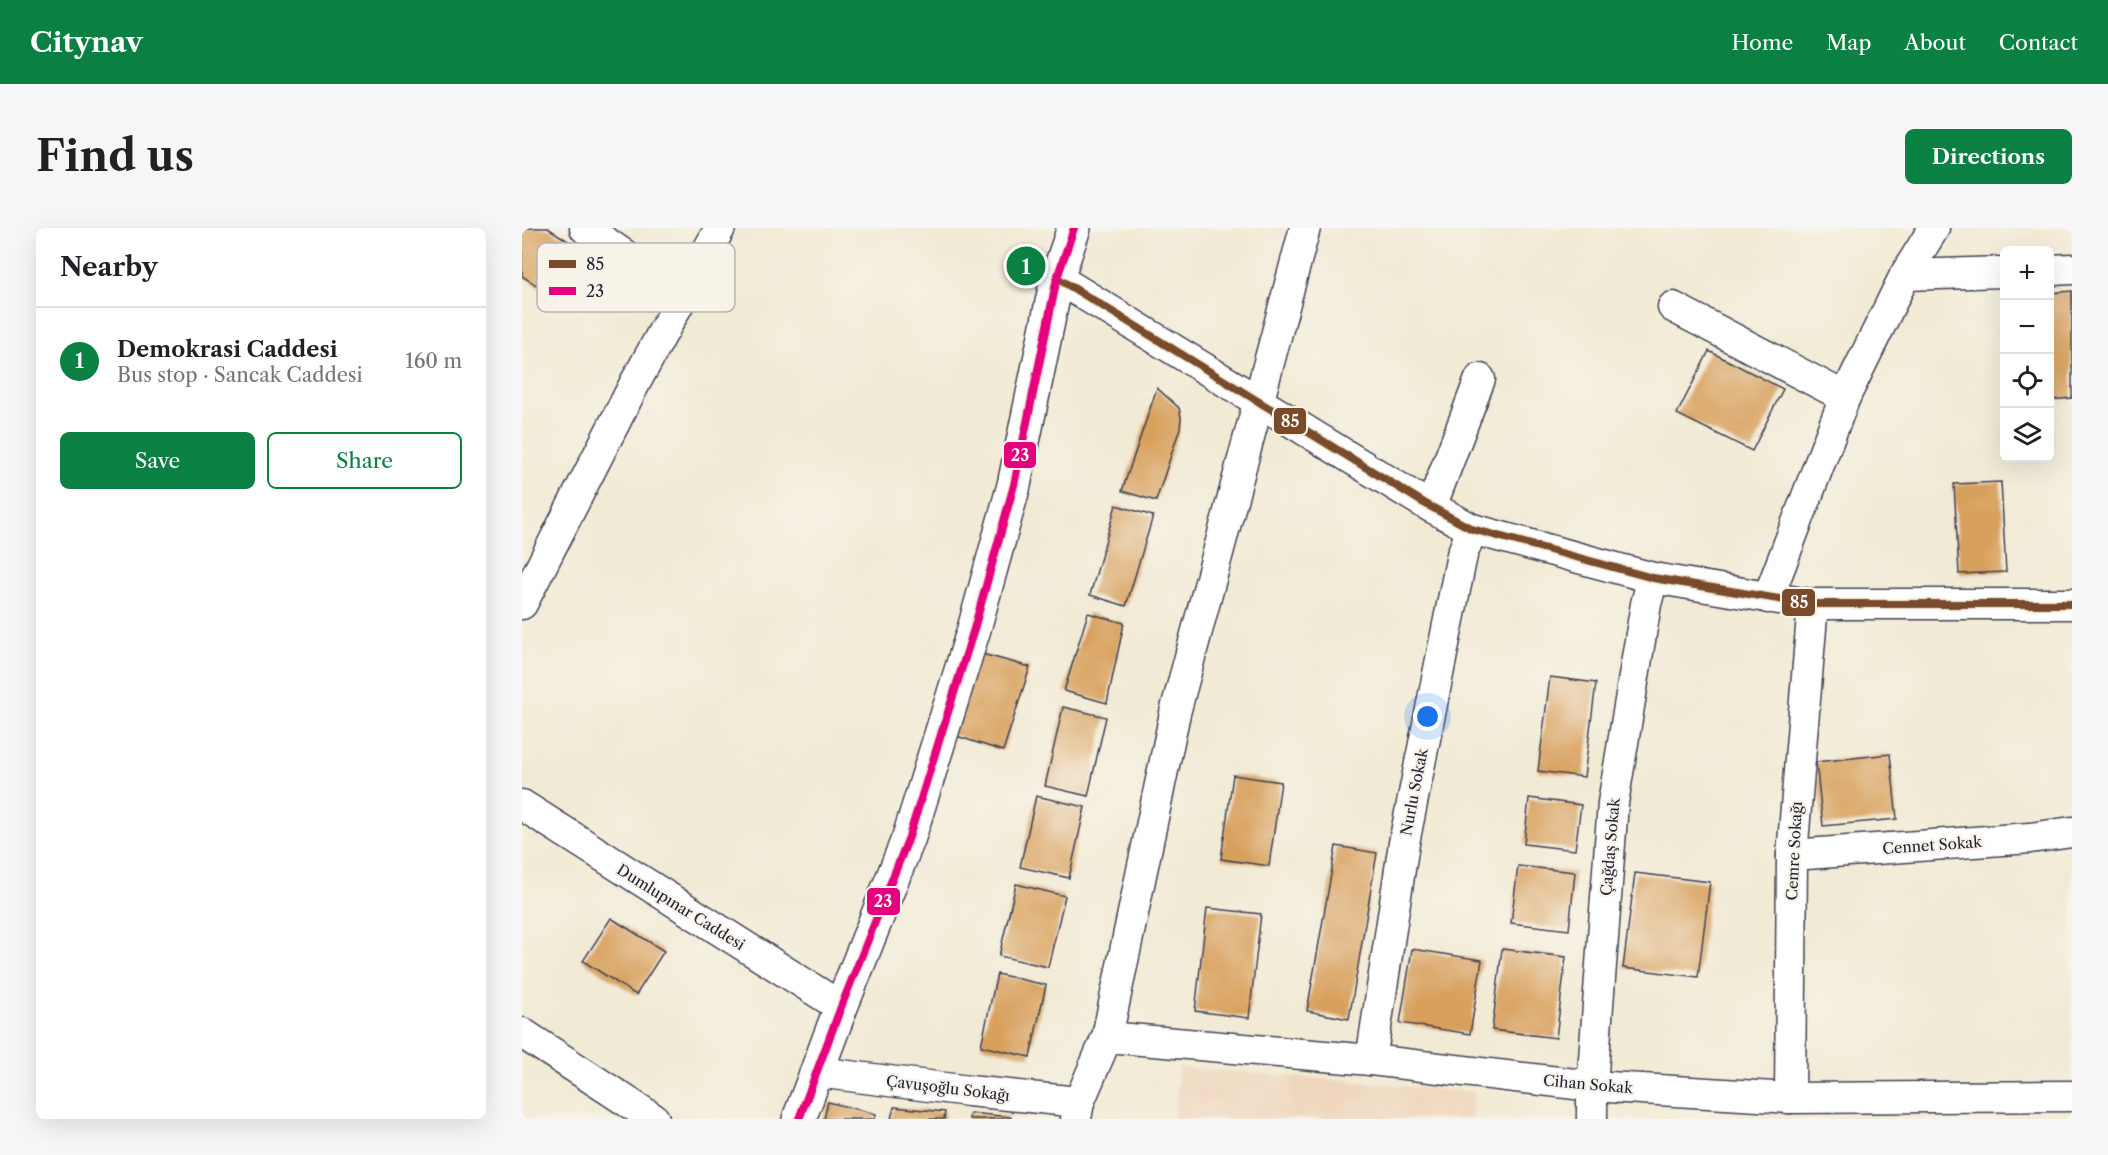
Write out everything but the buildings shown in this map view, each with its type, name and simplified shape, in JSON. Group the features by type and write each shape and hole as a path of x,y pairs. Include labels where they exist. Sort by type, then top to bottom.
{"main road":[{"path":"799,1119 909,837 974,629 1014,485 1057,278 1074,228"}],"street":[{"path":"585,228 607,243"},
{"path":"712,243 720,228"},
{"path":"1077,1110 1107,1037 1175,713 1305,228"},
{"path":"1768,598 1845,397 1905,275 1934,228"},
{"path":"2054,270 2072,269"},
{"path":"1905,275 2000,272"},
{"path":"1057,278 1258,403 1431,507 1472,529 1653,578 1813,604 2072,604"},
{"path":"1673,307 1845,397"},
{"path":"522,604 674,312"},
{"path":"1431,507 1480,379"},
{"name":"Nurlu Sokak","path":"1371,1059 1404,843 1462,555 1472,529"},
{"name":"Çağdaş Sokak","path":"1592,1119 1592,1086 1613,803 1646,604 1653,578"},
{"name":"Cemre Sokağı","path":"1790,1098 1792,855 1813,604"},
{"name":"Dumlupınar Caddesi","path":"522,806 841,1007"},
{"name":"Cennet Sokak","path":"1792,855 2030,838 2072,832"},
{"path":"522,1033 654,1119"},
{"name":"Cihan Sokak","path":"1107,1037 1371,1059 1592,1086 1790,1098 2072,1096"},
{"name":"Çavuşoğlu Sokağı","path":"817,1072 969,1091 1077,1110"}],"shaded area":[{"path":"1179,1067 1474,1092 1471,1119 1174,1119"}],"transit line":[{"name":"23","path":"799,1119 909,837 974,629 1014,485 1057,278 1074,228"},
{"name":"85","path":"1057,278 1424,503 1472,529 1653,578 1797,602 1813,604 2072,604"}],"place":[{"name":"Demokrasi Caddesi","path":"1026,266"}]}
